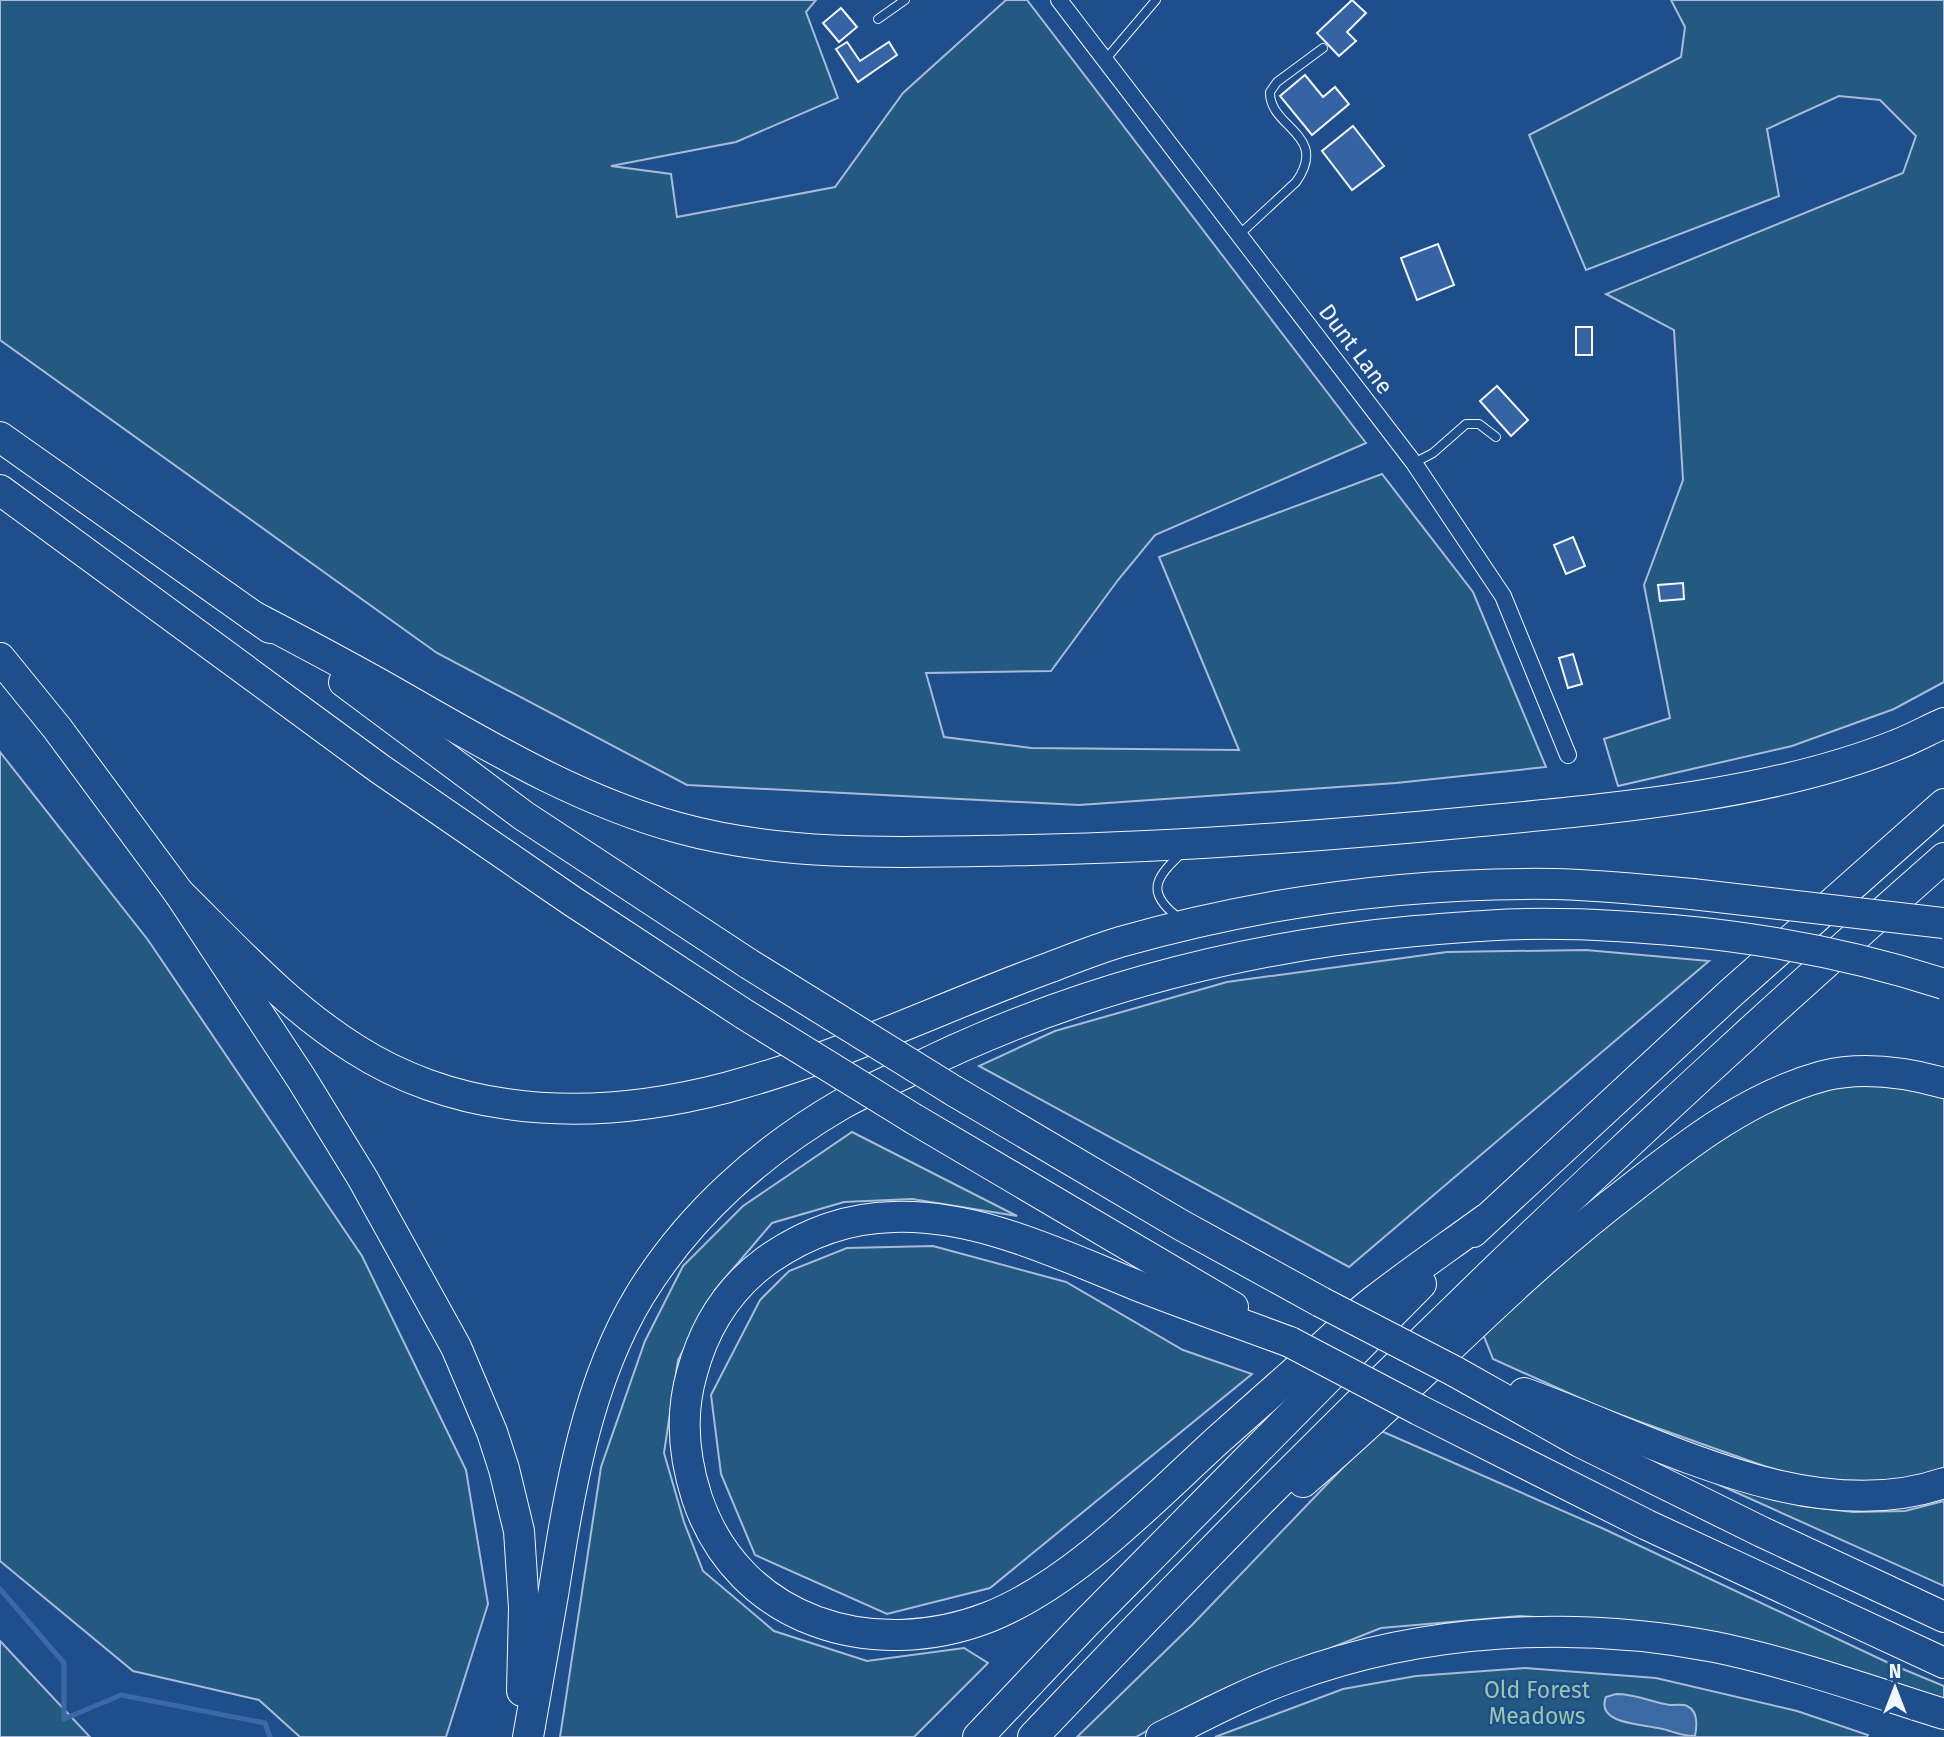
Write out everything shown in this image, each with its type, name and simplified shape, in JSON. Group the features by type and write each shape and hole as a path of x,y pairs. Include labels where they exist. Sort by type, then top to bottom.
{"highway":[{"path":"0,436 253,615 524,816 749,964 954,1091 1181,1225 1454,1371 1580,1442 1762,1532 1944,1617"},
{"path":"0,490 380,769 572,901 744,1014 914,1119 1290,1342 1647,1525 1944,1663"},
{"path":"253,615 533,771 626,811 682,829 785,847 956,851 1191,845 1508,819 1696,796 1770,782 1897,745 1944,723"},
{"path":"0,658 57,728 179,892 301,1078 363,1179 427,1292 475,1389 504,1469 519,1531 524,1608 525,1737"},
{"path":"978,1737 1096,1613 1486,1219 1750,975 1944,804"},
{"path":"1033,1737 1167,1595 1404,1358 1590,1179 1793,991 1944,858"},
{"path":"179,892 279,992 319,1025 358,1051 429,1085 458,1094 492,1102 558,1111 631,1107 676,1100 756,1079 832,1054 1115,943 1187,924 1311,900 1438,887 1558,884 1692,894 1944,923"},
{"path":"525,1737 579,1460 593,1406 620,1335 638,1298 690,1228 746,1171 779,1145 845,1102 953,1050 1062,1005 1165,974 1291,946 1433,929 1556,923 1725,934 1861,960 1944,984"},
{"path":"1167,1595 1345,1447 1523,1279 1601,1212 1681,1149 1714,1127 1764,1098 1826,1076 1857,1071 1888,1072 1916,1075 1944,1083"},
{"path":"1290,1342 1181,1303 1055,1252 989,1230 925,1217 893,1217 844,1223 820,1230 775,1255 740,1284 715,1316 695,1359 687,1398 685,1440 692,1482 707,1525 730,1560 764,1595 811,1621 862,1633 898,1635 939,1632 989,1617 1056,1580 1112,1535 1373,1301 1486,1219"},
{"path":"1454,1371 1527,1394 1719,1468 1792,1489 1869,1497 1899,1495 1944,1483"},
{"path":"1161,1737 1291,1676 1342,1661 1434,1641 1529,1632 1611,1634 1714,1647 1823,1676 1944,1713"}],"street":[{"name":"Dunt Lane","path":"1059,0 1415,463 1503,596 1568,755"}],"lane":[{"path":"878,19 905,0"},
{"path":"1105,60 1156,0"},
{"path":"1240,234 1296,182 1302,173 1306,164 1305,147 1273,107 1270,92 1276,82 1323,48"},
{"path":"1415,463 1433,453 1466,424 1479,424 1496,437"},
{"path":"1187,924 1163,906 1157,892 1161,873 1191,845"}],"green space":[{"path":"0,0 816,0 806,12 838,98 736,142 611,166 671,174 677,217 835,187 903,93 1006,0 1027,0 1366,443 1155,535 1051,671 926,673 944,737 1031,748 1239,750 1159,557 1382,474 1473,592 1546,767 1396,783 1079,805 687,785 437,653 0,340"},
{"path":"1671,0 1944,0 1944,682 1894,709 1792,746 1618,786 1604,739 1670,718 1644,585 1683,480 1674,330 1606,294 1903,173 1916,136 1880,100 1839,96 1767,129 1779,196 1586,270 1529,135 1681,57 1685,27"},
{"path":"0,752 148,940 362,1256 466,1470 488,1604 446,1737 300,1737 259,1700 133,1671 0,1561"},
{"path":"1586,950 1709,961 1349,1267 979,1066 1055,1031 1227,982 1447,952"},
{"path":"1841,1082 1944,1093 1944,1475 1924,1482 1812,1480 1764,1466 1604,1409 1493,1359 1483,1334 1606,1221 1728,1123"},
{"path":"852,1132 1017,1216 912,1199 844,1202 772,1223 715,1290 678,1360 664,1453 684,1522 703,1571 774,1631 867,1661 964,1648 988,1663 914,1737 560,1737 601,1467 645,1341 683,1266 743,1206"},
{"path":"933,1246 1066,1282 1183,1350 1252,1374 990,1588 887,1614 755,1555 721,1474 711,1395 760,1300 789,1271 847,1248"},
{"path":"1379,1430 1604,1529 1893,1665 1944,1686 1944,1703 1632,1624 1520,1616 1381,1628 1205,1698 1136,1737 1077,1737 1192,1625"},
{"path":"1704,1478 1802,1506 1853,1512 1905,1511 1944,1501 1944,1586"},
{"path":"1,1642 90,1737 0,1737"},
{"name":"Old Forest Meadows","path":"1525,1668 1656,1678 1797,1711 1868,1735 1215,1737 1343,1689 1416,1676"}],"shaded area":[{"path":"1616,1694 1691,1708 1697,1723 1695,1736 1613,1718 1604,1706 1606,1697"}],"building":[{"path":"1352,0 1366,13 1347,32 1356,41 1339,56 1317,33"},
{"path":"841,8 857,27 839,42 823,23"},
{"path":"847,42 860,61 889,42 897,55 858,82 836,49"},
{"path":"1305,75 1323,97 1335,87 1349,104 1312,135 1280,96"},
{"path":"1353,126 1384,166 1352,190 1322,151"},
{"path":"1438,244 1454,285 1417,300 1401,258"},
{"path":"1576,327 1592,327 1592,355 1576,355"},
{"path":"1497,386 1528,420 1511,436 1480,401"},
{"path":"1573,537 1585,566 1566,574 1554,545"},
{"path":"1683,583 1684,599 1660,601 1658,585"},
{"path":"1573,654 1582,684 1568,688 1559,658"}],"waterway":[{"path":"0,1589 64,1663 64,1719 121,1695 265,1723 270,1737"}]}
